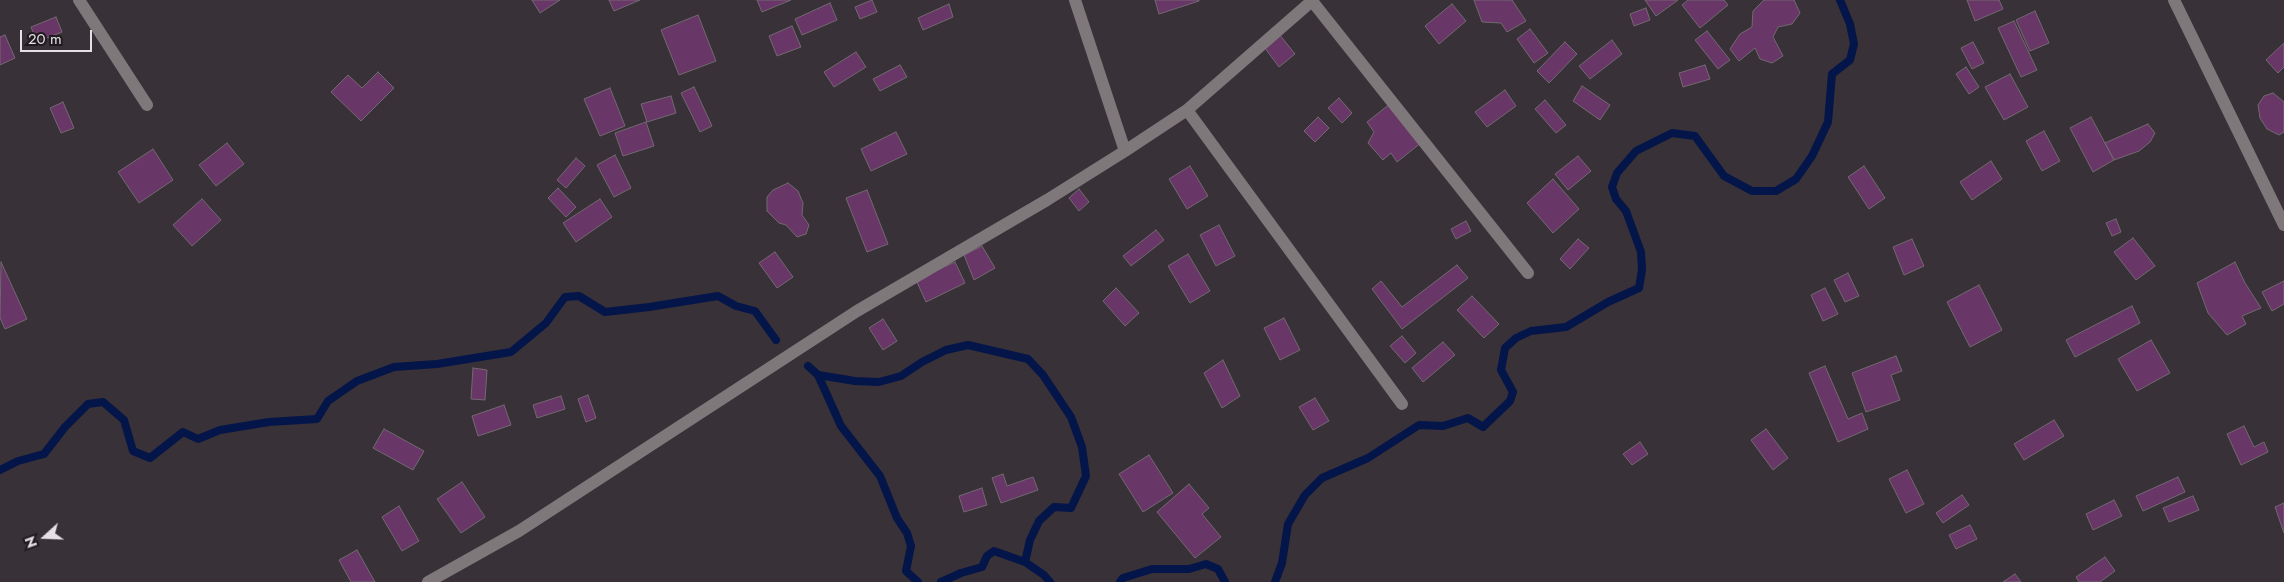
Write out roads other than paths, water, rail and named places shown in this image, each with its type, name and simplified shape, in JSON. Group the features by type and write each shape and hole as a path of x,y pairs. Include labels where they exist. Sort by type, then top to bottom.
{"street":[{"path":"79,0 146,105"},
{"path":"1074,0 1125,151"},
{"path":"2174,0 2284,225"},
{"path":"428,582 519,531 857,311 1047,200 1188,110 1313,1 1528,273"},
{"path":"1188,110 1402,404"}],"waterway":[{"path":"1275,582 1282,563 1288,524 1305,495 1322,478 1368,458 1419,425 1443,426 1468,418 1483,427 1510,401 1513,392 1501,370 1505,348 1516,338 1531,331 1566,327 1608,302 1639,288 1642,270 1641,252 1626,211 1616,199 1612,187 1617,173 1636,151 1672,133 1695,136 1724,176 1752,191 1776,191 1796,179 1812,156 1828,122 1832,74 1850,60 1854,44 1850,24 1840,0"},
{"path":"0,470 18,461 44,454 65,427 88,404 103,402 124,420 133,451 150,458 183,432 198,439 220,430 269,422 317,419 328,401 357,381 394,367 437,364 511,352 546,323 565,297 579,296 605,312 718,296 736,306 755,311 776,340"},
{"path":"818,375 855,381 879,382 901,376 922,362 946,350 968,345 1028,359 1043,375 1071,417 1082,447 1086,476 1071,508 1054,507 1039,521 1030,540 1025,562 1044,575 1050,582"},
{"path":"808,366 818,375 841,426 880,476 897,518 907,533 911,546 906,571 918,582"},
{"path":"941,582 961,573 982,567 987,556 994,551 1025,562"},
{"path":"1120,582 1123,578 1152,569 1189,569 1206,564 1218,569 1225,582"}]}
